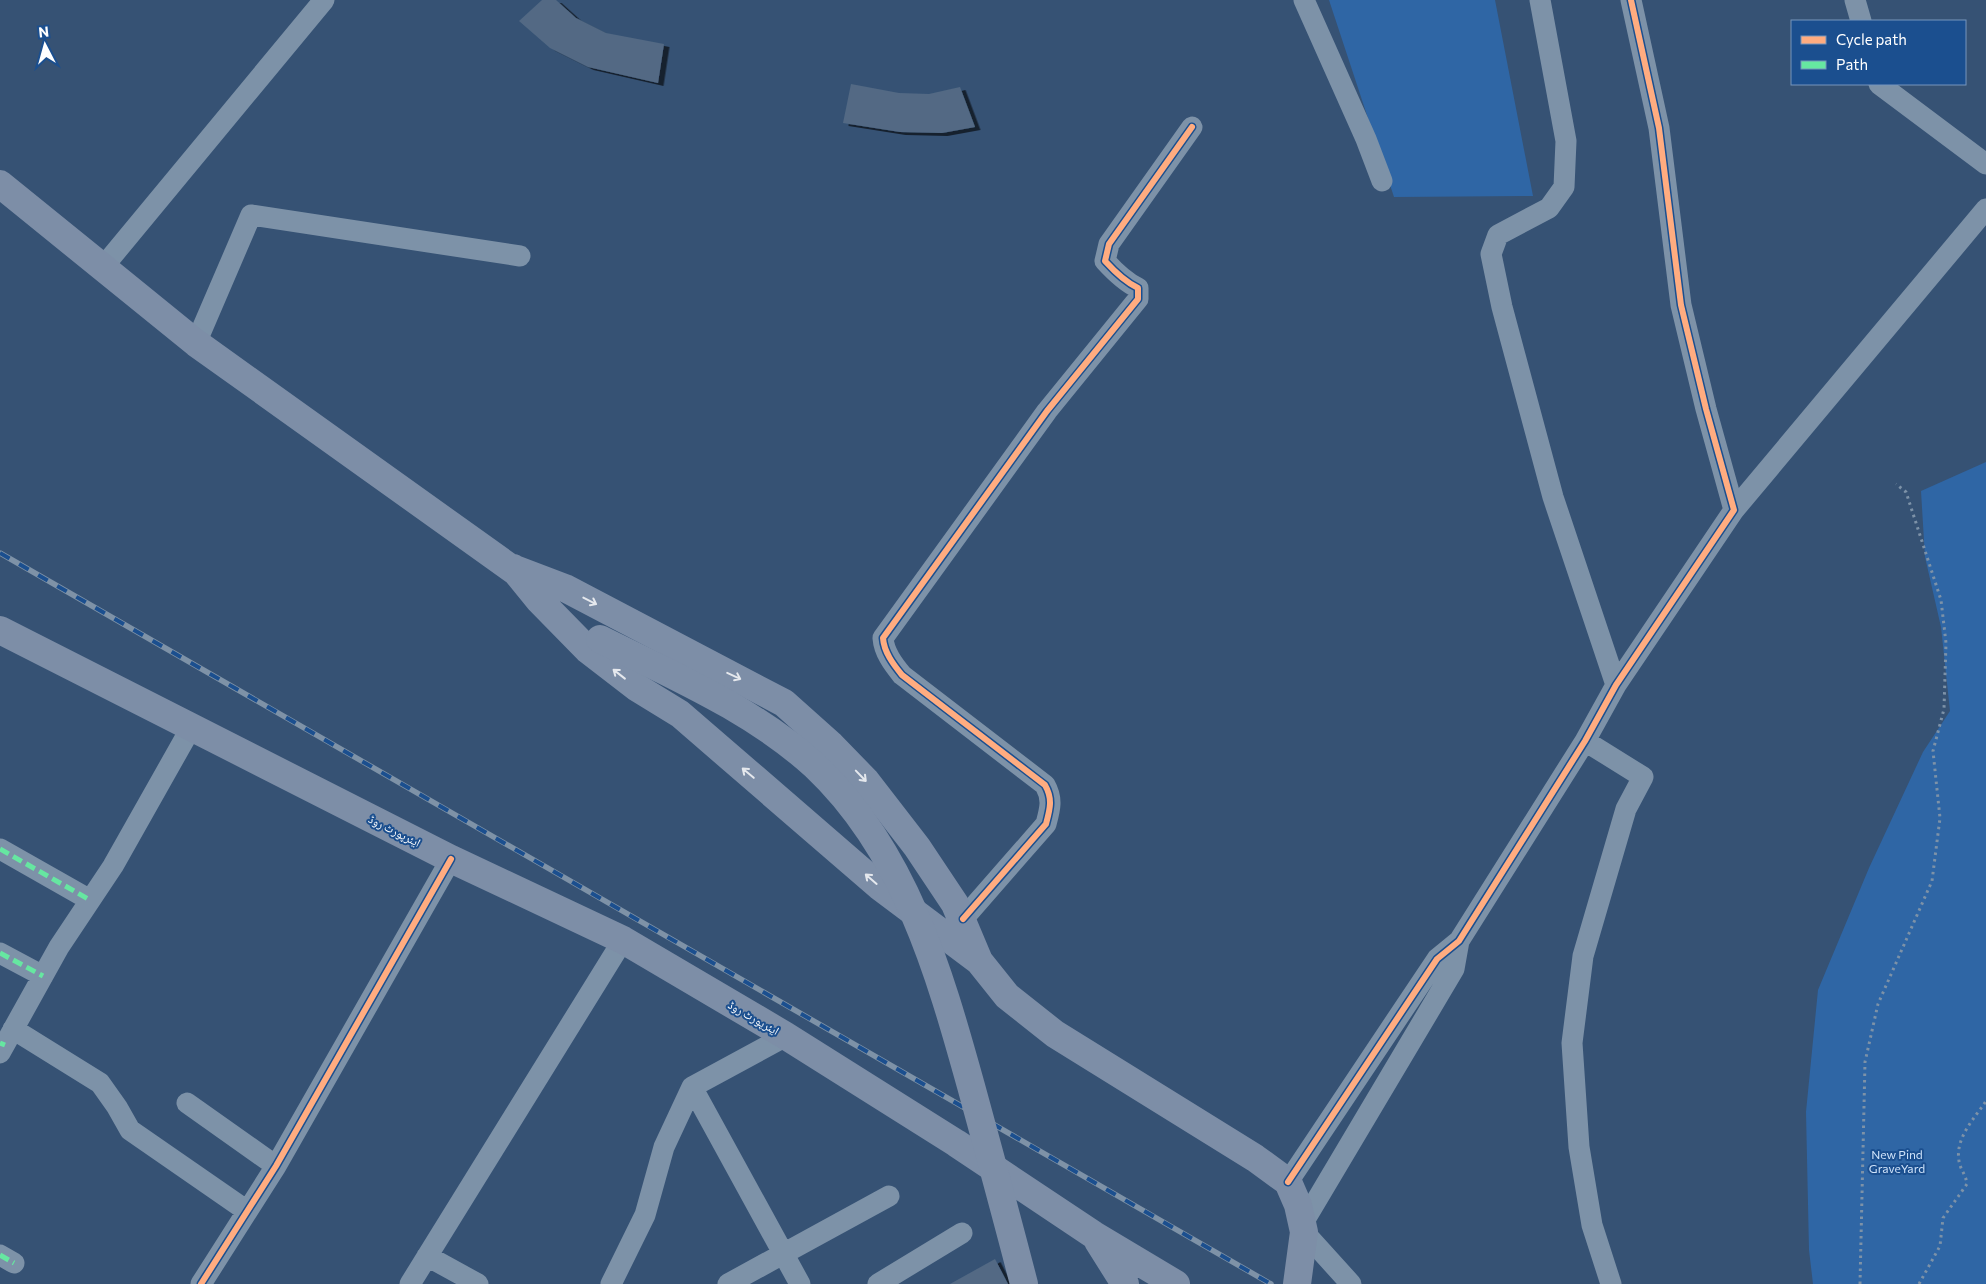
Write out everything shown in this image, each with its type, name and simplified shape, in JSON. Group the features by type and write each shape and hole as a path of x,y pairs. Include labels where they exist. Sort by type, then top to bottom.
{"main road":[{"path":"0,184 196,343 474,543 513,568 600,639 734,707 774,734 815,766 861,816 886,854 912,907 944,988 1024,1284"},
{"path":"513,568 565,588 784,703 831,745 866,780 916,848 963,919 979,961"},
{"path":"513,568 539,600 588,650 636,687 680,714 879,886 979,961 1007,996 1055,1034 1255,1158 1288,1182 1304,1228 1296,1284"},
{"name":"ایئرپورٹ روڈ","path":"0,630 451,859 623,940 786,1036 956,1143 1094,1235 1176,1284"},
{"path":"1094,1235 1124,1284"},
{"path":"1127,1254 1144,1284"}],"street":[{"path":"103,267 324,0"},
{"path":"1304,0 1366,138 1382,181"},
{"path":"1540,0 1566,141 1564,186 1548,208 1498,235 1491,254 1502,307 1552,497 1616,686"},
{"path":"1631,0 1660,128 1681,305 1706,409 1734,510"},
{"path":"1855,0 1861,20"},
{"path":"1880,85 1986,164"},
{"path":"963,919 1046,824 1051,805 1050,794 1045,785 902,674 893,665 883,645 883,638 1047,412 1138,299 1138,288 1128,284 1111,268 1105,261 1105,254 1109,244 1192,127"},
{"path":"1288,1182 1437,959 1459,941 1585,741 1616,686 1734,510 1986,209"},
{"path":"196,343 251,215 520,256"},
{"path":"192,726 113,866 90,900 4,1042 100,1083 130,1130 247,1211"},
{"path":"1585,741 1644,777 1626,810 1583,956 1572,1043 1579,1147 1592,1225 1610,1284"},
{"path":"0,849 90,900"},
{"path":"201,1284 276,1166 451,859"},
{"path":"410,1284 623,940"},
{"path":"1351,1284 1304,1228 1454,970 1459,941"},
{"path":"0,953 43,976"},
{"path":"611,1284 645,1215 664,1146 692,1087 786,1036"},
{"path":"692,1087 800,1284"},
{"path":"187,1103 276,1166"},
{"path":"728,1284 782,1252 889,1196"},
{"path":"878,1284 962,1233"},
{"path":"427,1256 478,1284"}],"path":[{"path":"1860,1284 1865,1062 1878,1004 1932,882 1940,818 1933,751 1944,709 1946,643 1941,600 1906,492 1896,484"},
{"path":"1920,1284 1940,1246 1943,1218 1967,1184 1966,1176 1959,1162 1960,1140 1986,1100"}],"green space":[{"path":"1329,0 1495,0 1533,196 1394,197"},
{"name":"New Pind GraveYard","path":"1986,462 1986,1284 1813,1284 1809,1250 1806,1112 1818,990 1869,868 1923,752 1950,711 1941,627 1925,557 1921,491"}],"building":[{"path":"542,0 556,0 576,18 606,33 664,44 658,83 588,67 550,48 519,21"},
{"path":"851,84 899,93 929,94 960,87 975,127 942,133 900,132 843,123"},
{"path":"995,1259 1008,1284 950,1284"}],"railway":[{"path":"0,553 1271,1284"}],"marked path":[{"path":"0,849 90,900"},
{"path":"0,953 43,976"},
{"path":"0,1043 5,1045"},
{"path":"0,1255 14,1263"}],"cycle path":[{"path":"1288,1182 1437,959 1459,941 1585,741 1616,685 1734,510 1706,409 1681,305 1659,128 1631,0"},
{"path":"963,919 1046,824 1050,809 1049,795 1045,785 902,675 887,653 883,638 1047,411 1138,299 1138,288 1120,276 1105,261 1109,244 1192,127"},
{"path":"201,1284 276,1166 451,859"}]}
